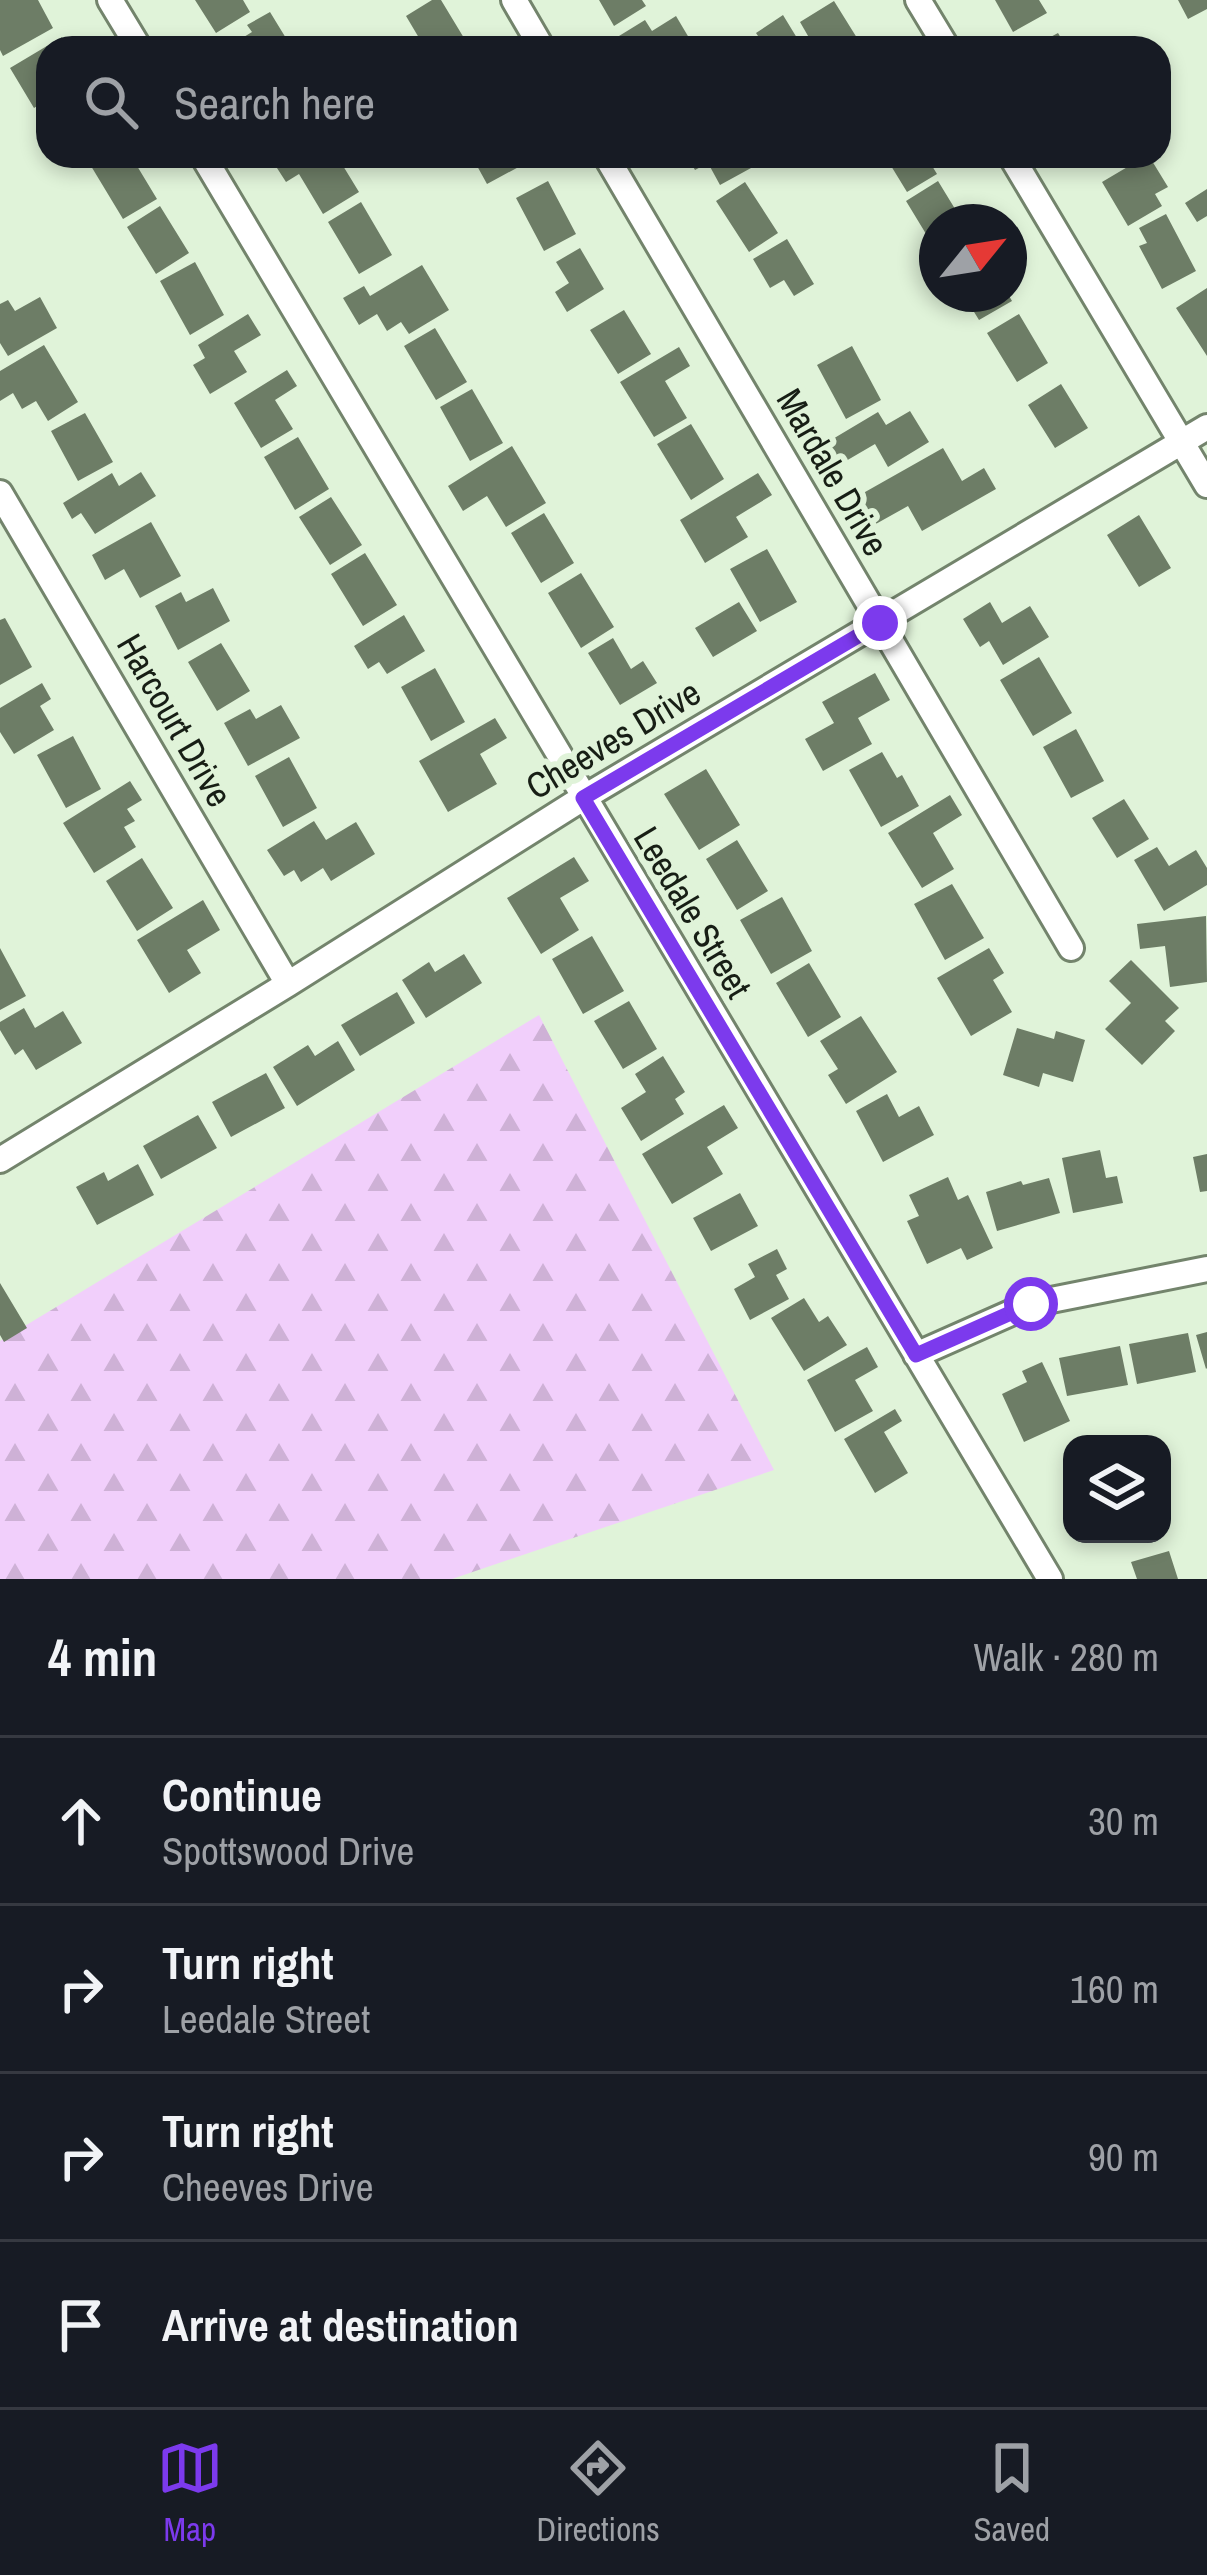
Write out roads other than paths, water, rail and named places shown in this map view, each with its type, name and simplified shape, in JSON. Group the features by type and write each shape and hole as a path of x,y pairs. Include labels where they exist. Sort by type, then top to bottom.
{"street":[{"path":"110,0 132,36"},
{"path":"514,0 535,36"},
{"path":"918,0 940,36"},
{"name":"Leedale Street","path":"210,168 1050,1579"},
{"name":"Mardale Drive","path":"613,168 1071,948"},
{"path":"1018,168 1207,485"},
{"name":"Cheeves Drive","path":"0,1160 583,798 1207,427"},
{"name":"Harcourt Drive","path":"0,493 288,984"},
{"path":"916,1355 1031,1304 1207,1269"}]}
